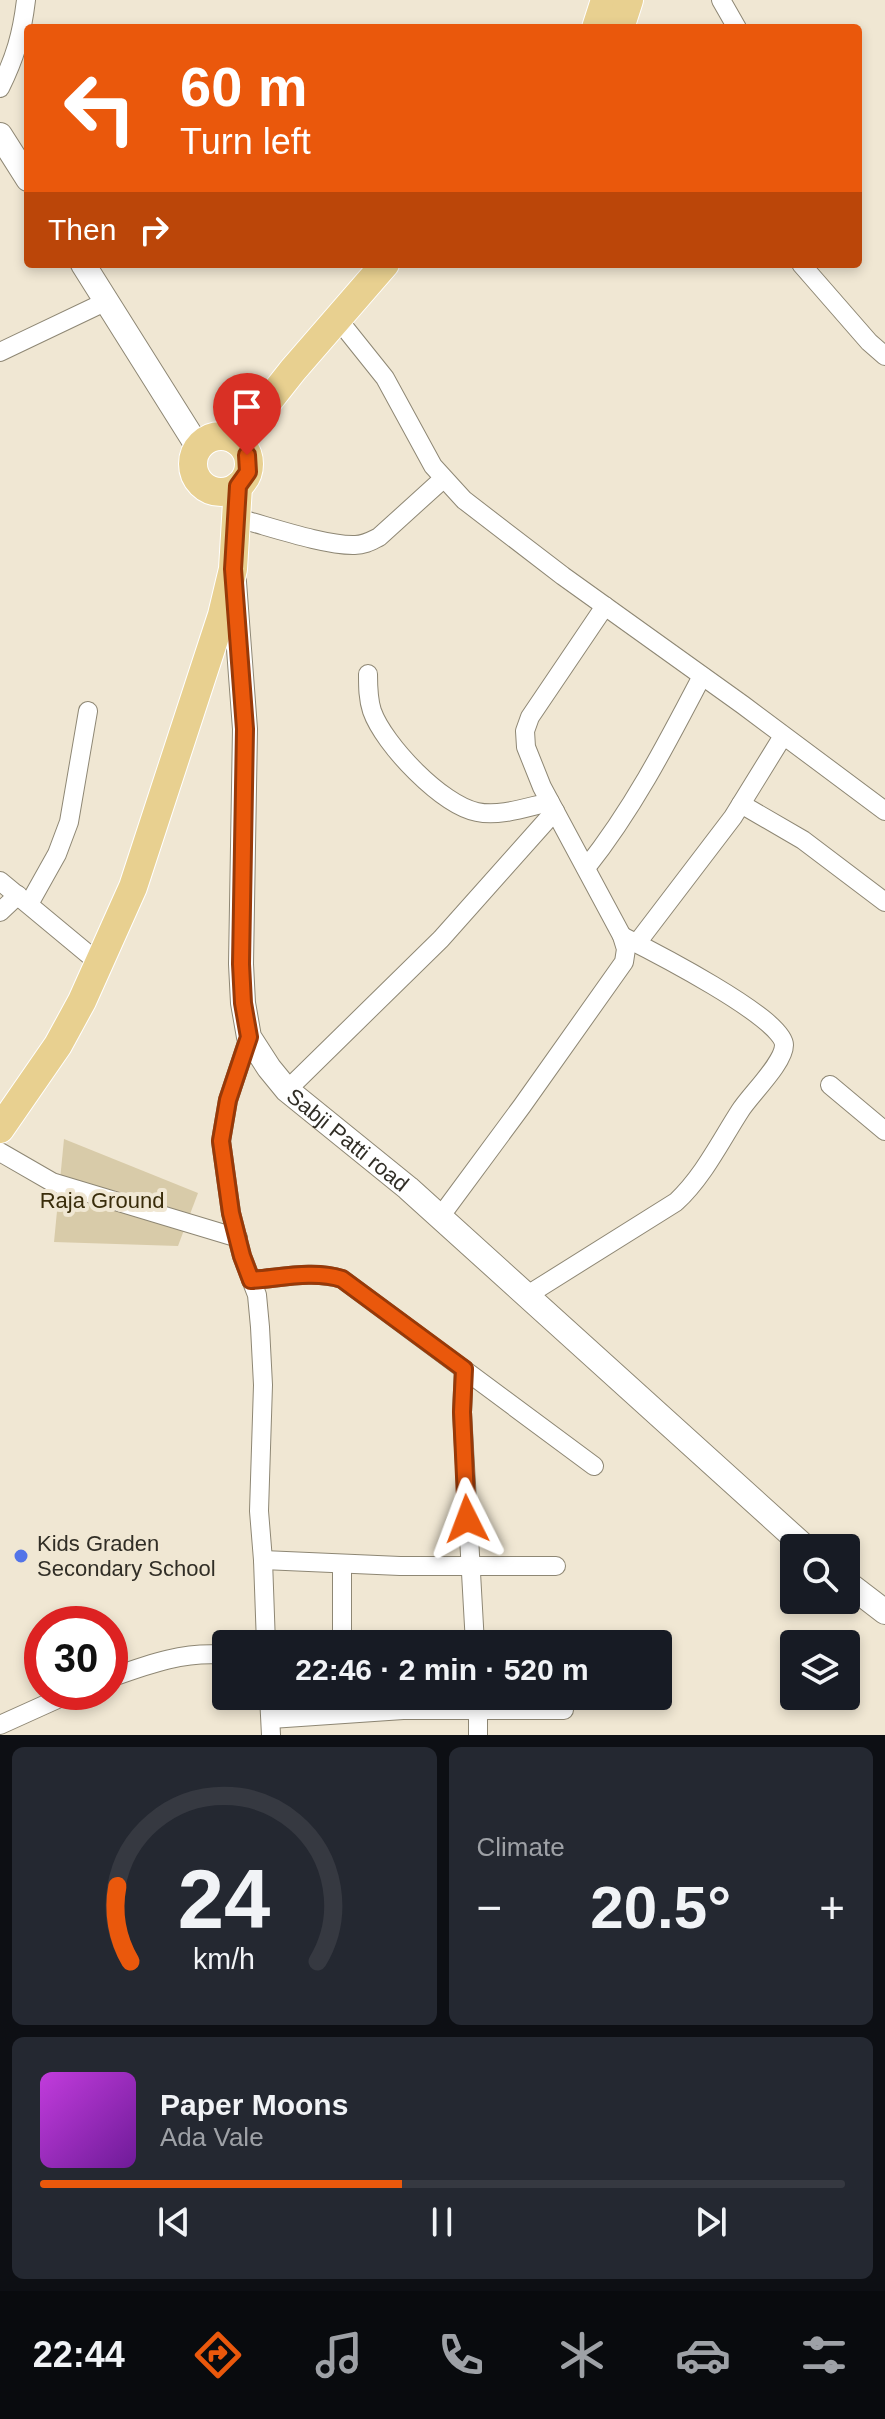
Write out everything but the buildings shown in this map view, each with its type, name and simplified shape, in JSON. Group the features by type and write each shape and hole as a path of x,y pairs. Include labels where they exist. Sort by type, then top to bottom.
{"highway":[{"path":"597,24 605,0"},
{"path":"621,24 629,0"},
{"path":"237,441 381,268"},
{"path":"216,436 227,436 237,441 247,455 248,472 238,486 229,491 209,490 195,476 192,466 198,447 216,436"},
{"path":"0,1129 58,1045 100,964 128,899 213,649 233,569 238,486"}],"main road":[{"path":"0,135 24,173"},
{"path":"86,268 198,447"},
{"name":"Sabji Patti road","path":"233,569 245,729 241,964 249,1037 287,1090 408,1188 790,1534"},
{"path":"860,1593 885,1612"}],"street":[{"path":"0,88 16,55 26,0"},
{"path":"721,0 735,24"},
{"path":"804,268 885,356"},
{"path":"0,352 107,301"},
{"path":"337,318 385,378 433,466 464,500 885,811"},
{"path":"237,518 337,543 368,543 379,537 443,479"},
{"path":"526,1296 676,1202 690,1189 743,1107 780,1057 784,1046 782,1037 768,1023 683,967 629,940 553,807 526,747 525,731 530,717 605,606"},
{"path":"368,674 368,698 377,724 415,772 462,808 489,814 553,807"},
{"path":"586,868 629,809 702,676"},
{"path":"0,912 23,900 57,854 69,822 88,711"},
{"path":"440,1217 617,974 624,962 629,940 741,804 783,736"},
{"path":"741,804 803,840 885,902"},
{"path":"287,1090 441,939 553,807"},
{"path":"0,881 100,964"},
{"path":"249,1037 228,1100 221,1141 231,1213 257,1295 262,1355 259,1511 266,1630"},
{"path":"830,1085 885,1131"},
{"path":"0,1152 52,1182 238,1238"},
{"path":"251,1280 316,1275 332,1275 342,1279 594,1466"},
{"path":"464,1369 462,1412 474,1630"},
{"path":"263,1560 470,1567 556,1566"},
{"path":"342,1564 342,1630"},
{"path":"128,1672 182,1655 212,1654"},
{"path":"0,1725 33,1710"},
{"path":"271,1727 327,1710"},
{"path":"478,1710 478,1735"}],"green space":[{"name":"Raja Ground","path":"64,1139 198,1193 178,1246 54,1242"}],"place":[{"name":"Kids Graden Secondary School","path":"21,1556"}],"route":[{"path":"247,455 248,472 238,486 233,569 245,729 241,964 249,1037 228,1100 221,1141 231,1213 251,1280 316,1275 332,1275 342,1279 464,1369 462,1412 467,1519"}]}
